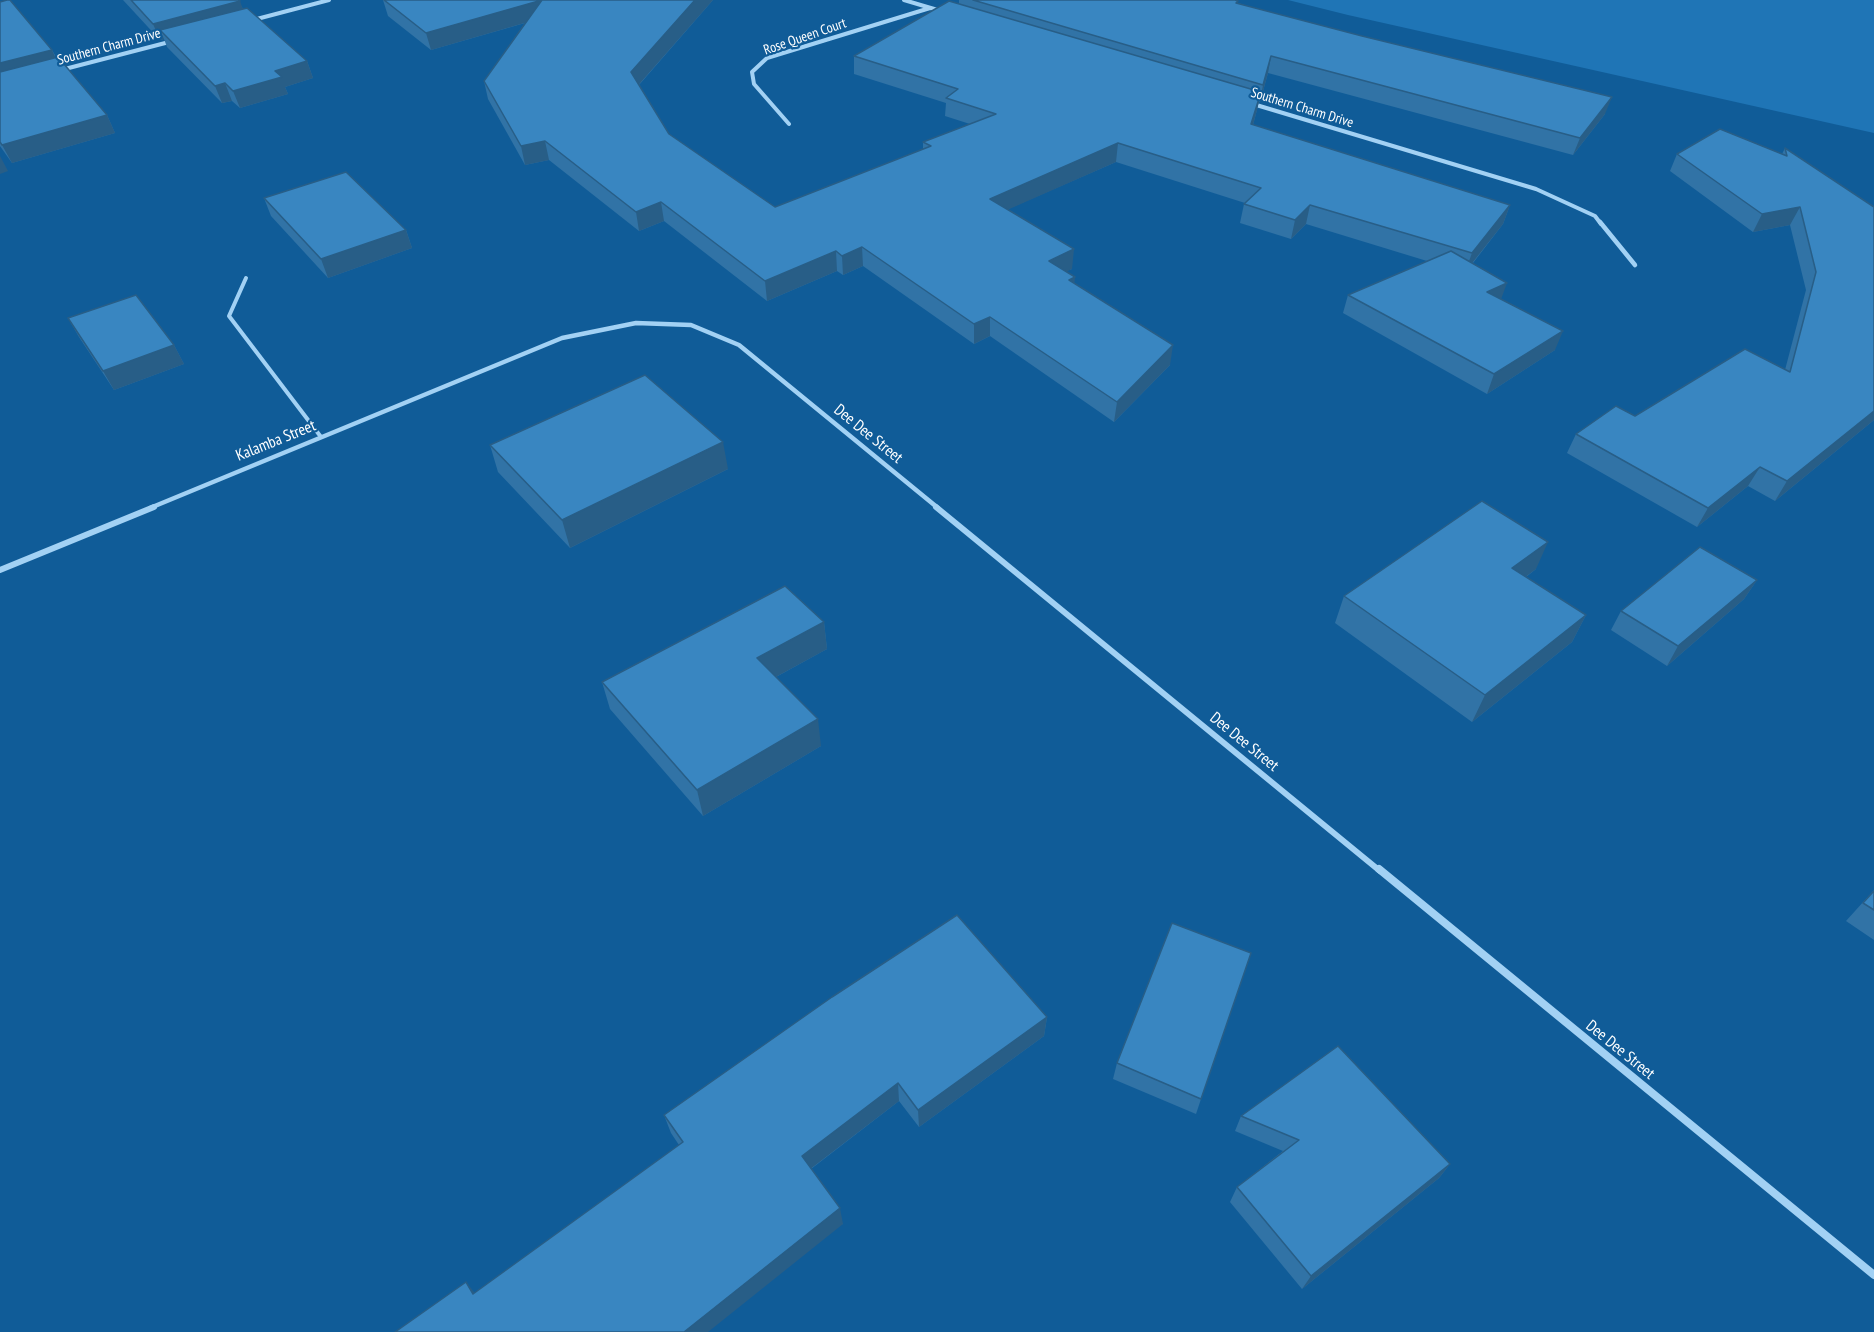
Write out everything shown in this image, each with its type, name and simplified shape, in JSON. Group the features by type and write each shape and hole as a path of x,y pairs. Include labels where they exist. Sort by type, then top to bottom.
{"street":[{"path":"249,21 328,0"},
{"path":"904,0 942,11"},
{"name":"Rose Queen Court","path":"789,124 754,84 752,72 767,58 931,8"},
{"name":"Southern Charm Drive","path":"57,72 181,39"},
{"name":"Southern Charm Drive","path":"1250,104 1536,189 1595,216 1635,265"},
{"name":"Dee Dee Street","path":"562,338 636,323 691,325 739,345 1874,1275"},
{"name":"Kalamba Street","path":"0,570 562,338"}],"lane":[{"path":"246,278 229,316 321,437"}],"shaded area":[{"path":"1288,0 1874,0 1874,133 1348,15"}],"building":[{"path":"10,0 52,50 0,63 0,2"},
{"path":"131,0 238,0 240,1 153,24"},
{"path":"384,0 542,0 426,33"},
{"path":"542,0 695,0 631,72 669,134 775,207 931,146 923,142 996,114 946,98 958,89 854,56 949,1 1261,92 1251,124 1510,205 1472,253 1310,205 1295,220 1244,204 1261,188 1118,143 990,199 1074,249 1049,261 1075,277 1069,280 1173,345 1117,402 990,317 974,324 862,247 842,256 836,251 765,281 661,202 636,212 545,141 521,146 484,81"},
{"path":"973,0 1235,0 1238,1 1236,3 1362,36 1612,97 1580,138 1271,56 1263,85"},
{"path":"247,8 307,61 275,71 282,77 233,91 225,83 215,86 160,30"},
{"path":"58,57 107,115 2,145 0,142 0,72"},
{"path":"1720,129 1787,156 1785,148 1874,207 1874,411 1787,481 1760,467 1708,508 1576,434 1616,406 1635,416 1745,349 1790,372 1816,272 1800,207 1762,214 1677,154"},
{"path":"346,172 406,230 321,259 264,198"},
{"path":"1451,251 1507,283 1487,292 1563,331 1494,374 1348,295"},
{"path":"136,295 174,345 103,371 68,318"},
{"path":"645,375 723,442 562,520 490,445"},
{"path":"1482,501 1548,542 1512,568 1586,615 1485,695 1344,596"},
{"path":"1700,547 1757,580 1678,646 1621,611"},
{"path":"785,586 824,622 757,658 818,719 697,790 602,682"},
{"path":"1874,891 1874,910 1863,903"},
{"path":"957,915 1047,1017 918,1110 898,1083 802,1156 840,1208 684,1332 395,1332 466,1282 473,1294 683,1142 664,1115 832,997"},
{"path":"1172,923 1251,953 1201,1099 1117,1063"},
{"path":"1338,1046 1450,1164 1311,1276 1237,1187 1299,1140 1241,1116"}]}
